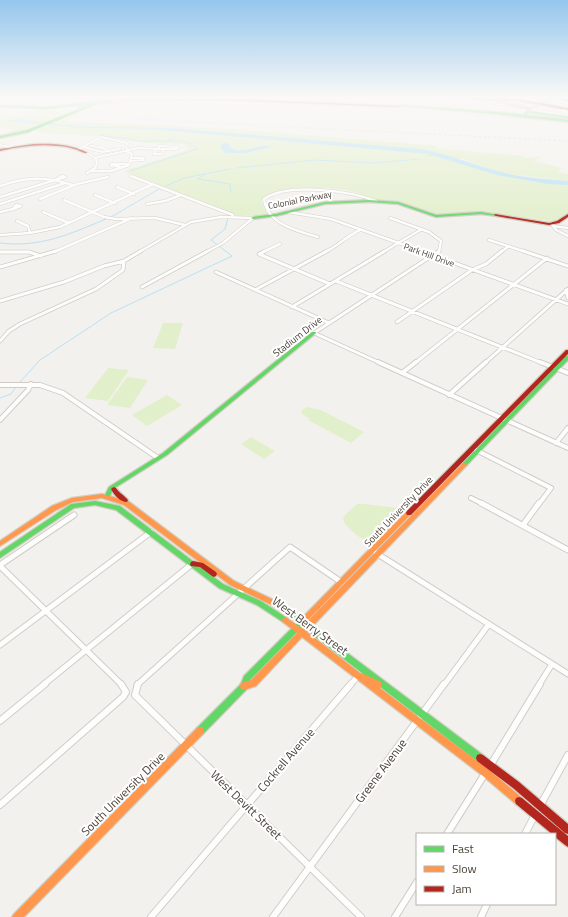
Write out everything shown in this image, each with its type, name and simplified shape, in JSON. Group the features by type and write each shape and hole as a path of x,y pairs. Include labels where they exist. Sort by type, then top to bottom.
{"main road":[{"path":"0,151 12,148 41,145 78,149 87,153"},
{"path":"12,148 40,147 87,153"},
{"name":"Colonial Parkway","path":"253,218 270,216 329,203 376,201 398,203 436,216 481,213 552,225"},
{"path":"552,225 568,215"},
{"name":"Stadium Drive","path":"95,496 114,487 158,458 245,390 314,333"},
{"name":"South University Drive","path":"244,686 253,683 378,554 475,449 554,368 568,351"},
{"name":"South University Drive","path":"554,368 568,356"},
{"name":"South University Drive","path":"17,917 244,686 247,678 301,622 475,449"},
{"path":"88,503 107,497 114,487"},
{"path":"114,487 117,494 137,511"},
{"name":"West Berry Street","path":"0,544 60,505 78,498 95,496 120,500 137,511 227,579 244,589 273,602 307,626 490,766 568,830"},
{"path":"107,497 112,506"},
{"name":"West Berry Street","path":"0,555 66,510 77,505 88,503 112,506 124,511 221,586 267,608 296,628 486,773 568,842"},
{"path":"168,545 175,546 190,557 197,557"},
{"path":"192,564 201,565 218,577 227,579"},
{"path":"239,595 245,594 273,602"},
{"path":"358,676 364,676 379,686 386,687"}],"street":[{"path":"78,149 95,141"},
{"path":"118,141 127,143 126,148 130,150"},
{"path":"0,145 12,148"},
{"path":"85,146 102,152 120,149"},
{"path":"85,146 100,147 110,151 113,155"},
{"path":"95,158 138,148 157,149 164,149 176,149 178,147 159,146 157,149 154,154 162,154 164,149"},
{"path":"126,151 131,154"},
{"path":"87,153 95,158 97,164 92,171"},
{"path":"117,154 131,154"},
{"path":"87,173 92,171 111,171 125,167 130,161 131,154"},
{"path":"125,167 111,166 112,164 143,158 144,160 130,161"},
{"path":"40,199 64,191 66,188 108,176"},
{"path":"131,176 229,215"},
{"path":"58,178 72,186"},
{"path":"0,197 58,178"},
{"path":"0,186 20,179 62,178"},
{"path":"0,204 66,183"},
{"path":"0,235 30,233 69,224 153,184"},
{"path":"117,187 134,194"},
{"path":"318,237 289,226 270,216 264,205 264,199 276,194 289,192 333,190 356,194 376,201"},
{"path":"95,195 115,203"},
{"path":"147,204 165,201 181,195"},
{"path":"64,200 93,213 109,218 161,218 185,224"},
{"path":"0,212 13,209"},
{"path":"43,212 69,224"},
{"name":"Park Hill Drive","path":"288,212 320,216 568,304"},
{"path":"0,301 64,282 104,266 124,261 185,224 205,218 229,215 253,218"},
{"path":"0,267 41,256 132,218"},
{"path":"142,287 230,238 245,222 253,218"},
{"path":"390,218 435,235 441,241 441,249 434,256"},
{"path":"17,221 28,226 30,233"},
{"path":"552,225 568,228"},
{"path":"552,225 556,230 568,236"},
{"path":"292,307 422,229"},
{"path":"255,290 339,245 347,237 360,230"},
{"path":"489,240 568,266"},
{"path":"280,244 259,254 330,284"},
{"path":"397,322 472,270 486,264 509,246"},
{"path":"0,252 28,252 41,256"},
{"name":"Stadium Drive","path":"314,333 434,256"},
{"path":"402,373 547,258"},
{"path":"0,341 9,331 20,324 106,283 123,270 124,261"},
{"path":"216,272 328,323"},
{"path":"336,281 568,373"},
{"path":"449,395 567,289"},
{"path":"567,289 568,298"},
{"path":"314,333 568,448"},
{"path":"0,420 28,390 31,384"},
{"path":"0,385 45,385 63,393 158,458"},
{"path":"556,443 568,428"},
{"path":"475,449 550,487 551,489 523,525"},
{"path":"471,498 568,550"},
{"path":"0,804 123,697 126,692 123,686 0,565 74,515"},
{"path":"0,645 152,532"},
{"path":"239,595 290,547 341,582"},
{"path":"372,550 568,674"},
{"path":"0,721 192,564"},
{"name":"West Devitt Street","path":"239,595 137,685 135,690 137,699 361,917"},
{"name":"Greene Avenue","path":"272,917 489,624"},
{"path":"448,833 552,664"},
{"name":"Cockrell Avenue","path":"151,917 358,676"},
{"path":"526,833 568,755"},
{"path":"395,917 416,884"},
{"path":"480,917 486,905"}],"green space":[{"path":"131,141 374,141 437,146 437,149 516,155 529,158 540,156 534,161 562,168 558,172 568,174 568,181 501,173 460,158 453,161 510,177 568,185 568,213 556,220 549,221 478,211 439,215 401,203 374,199 346,190 326,188 295,190 270,194 264,197 261,201 268,215 238,216 124,171 191,149 184,144 144,143"},
{"path":"163,323 183,323 175,349 153,348"},
{"path":"108,368 129,370 108,401 85,398"},
{"path":"127,377 148,380 130,408 107,405"},
{"path":"167,395 182,405 147,426 132,415"},
{"path":"307,407 321,410 364,432 351,443 308,420 310,419 302,414 301,411"},
{"path":"251,437 275,451 264,459 241,444"},
{"path":"357,504 406,509 374,540 368,542 350,529 343,519 346,514"}],"water":[{"path":"281,141 324,141 421,149 518,176 568,181 568,185 548,184 497,175 428,154"},
{"path":"226,142 233,149 238,150 247,150 262,146 271,147 245,153 227,153 224,152 220,146"}],"waterway":[{"path":"141,141 168,141"},
{"path":"130,171 197,149 190,143 168,141"},
{"path":"427,156 433,155"},
{"path":"236,168 315,160 375,163 419,159"},
{"path":"230,169 205,174 198,179 230,184 231,191"},
{"path":"185,178 204,174"},
{"path":"166,186 184,178"},
{"path":"111,217 159,189"},
{"path":"18,384 40,360 111,313 232,256 211,240 225,229 229,214"},
{"path":"0,243 15,244 42,242 67,235 106,219"},
{"path":"0,398 11,394 16,387"}],"railway":[{"path":"564,141 568,141"}],"traffic: fast":[{"path":"253,218 276,215 325,203 369,201 398,203 436,216 481,213 496,215"},
{"path":"107,497 111,488 165,454 314,333"},
{"path":"464,465 568,357"},
{"path":"0,555 73,506 95,503 118,508 221,586 259,603 285,620"},
{"path":"287,611 480,758"},
{"path":"200,731 244,686 247,678 303,621"}],"traffic: slow":[{"path":"244,686 253,683 464,465"},
{"path":"0,544 54,508 72,500 102,496 126,503 232,583 280,606 287,611"},
{"path":"303,621 409,513"},
{"path":"285,620 486,773 519,801"},
{"path":"361,676 378,685"},
{"path":"17,917 200,731"}],"traffic: jam":[{"path":"0,150 44,144 67,146 87,153"},
{"path":"496,215 549,224 558,222 568,215"},
{"path":"409,513 568,351"},
{"path":"114,489 117,494 125,500"},
{"path":"193,564 201,565 214,574"},
{"path":"480,758 516,785 568,830"},
{"path":"519,801 568,842"}]}
